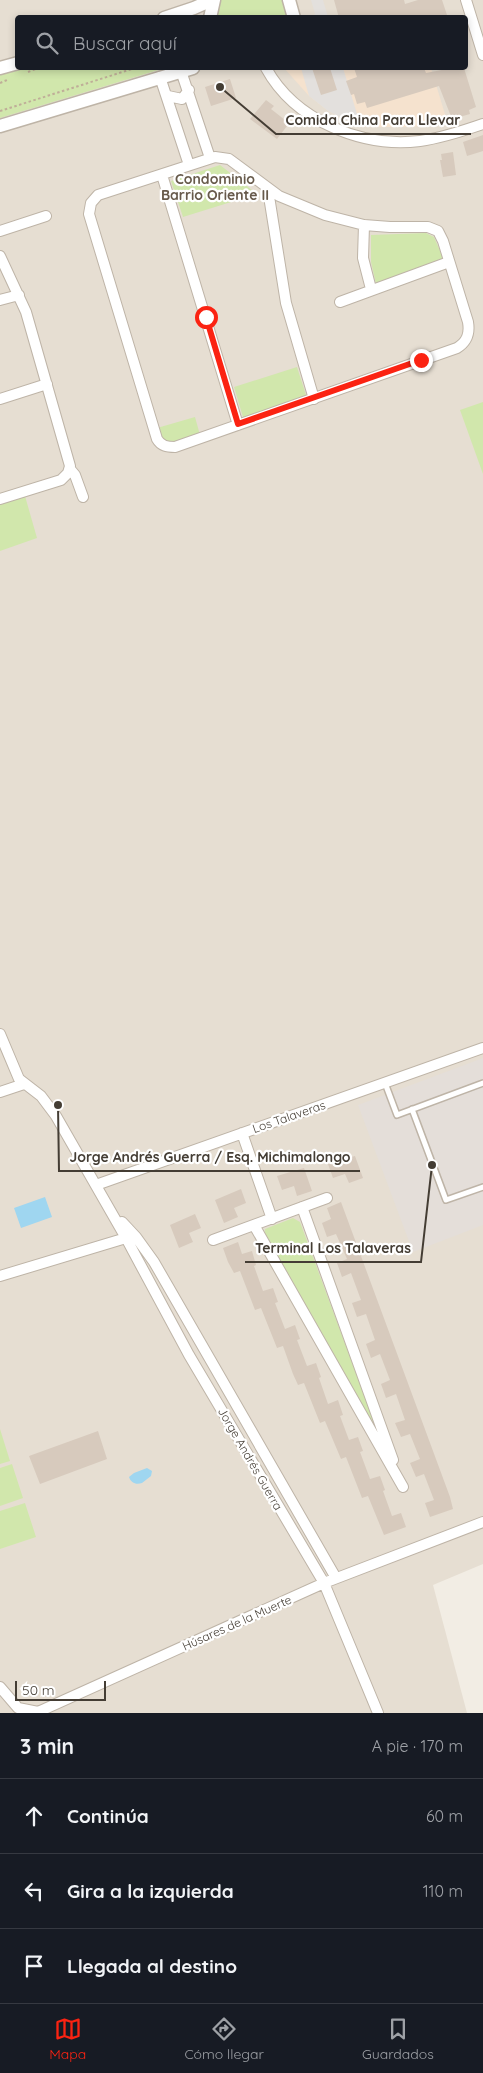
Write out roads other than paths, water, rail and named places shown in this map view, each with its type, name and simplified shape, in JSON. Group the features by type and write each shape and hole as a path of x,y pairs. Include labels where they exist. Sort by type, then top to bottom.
{"street":[{"path":"173,15 213,0"},
{"path":"210,15 213,0"},
{"path":"289,0 293,15"},
{"path":"466,0 483,55"},
{"path":"0,68 15,64"},
{"path":"0,126 184,70"},
{"path":"187,70 189,90 210,158"},
{"path":"267,70 278,85 301,108 326,124 352,135 380,141 419,141 446,136 483,124"},
{"path":"160,77 168,96 189,165"},
{"path":"168,96 182,99 189,90"},
{"path":"219,156 229,159 268,190 315,212 364,225 431,228 439,233 468,322 469,333 464,342 457,348 171,447 159,442 89,214 91,203 98,195 210,158 219,156"},
{"path":"162,175 238,424"},
{"path":"268,190 286,303 314,398"},
{"path":"0,231 46,216"},
{"path":"364,225 363,258 371,290"},
{"path":"0,256 19,294 69,458 70,469 75,475 84,497"},
{"path":"340,302 449,262"},
{"path":"0,300 19,294"},
{"path":"0,399 47,384"},
{"path":"0,499 59,481 64,478 70,469"},
{"name":"Jorge Andrés Guerra","path":"0,1034 16,1072 24,1084 41,1096 48,1105 96,1185 189,1354 324,1583 378,1713"},
{"name":"Los Talaveras","path":"96,1185 483,1048"},
{"path":"0,1092 24,1084"},
{"path":"242,1134 272,1219"},
{"path":"213,1240 327,1198"},
{"path":"254,1225 403,1487 302,1207"},
{"name":"Jorge Andrés Guerra","path":"110,1210 136,1237 154,1262 336,1578"},
{"path":"0,1276 126,1238"},
{"name":"Húsares de la Muerte","path":"0,1687 18,1708 38,1712 324,1583 483,1522"}],"lane":[{"path":"385,1083 398,1115 483,1083"},
{"path":"412,1109 446,1200 483,1186"}],"water":[{"path":"45,1197 52,1217 21,1228 14,1208"},
{"path":"147,1468 152,1471 151,1476 140,1484 131,1481 129,1477"}],"place":[{"name":"Comida China Para Llevar","path":"220,87"},
{"name":"Jorge Andrés Guerra / Esq. Michimalongo","path":"58,1105"},
{"name":"Terminal Los Talaveras","path":"432,1165"}],"district":[{"name":"Condominio Barrio Oriente II","path":"215,187"}]}
